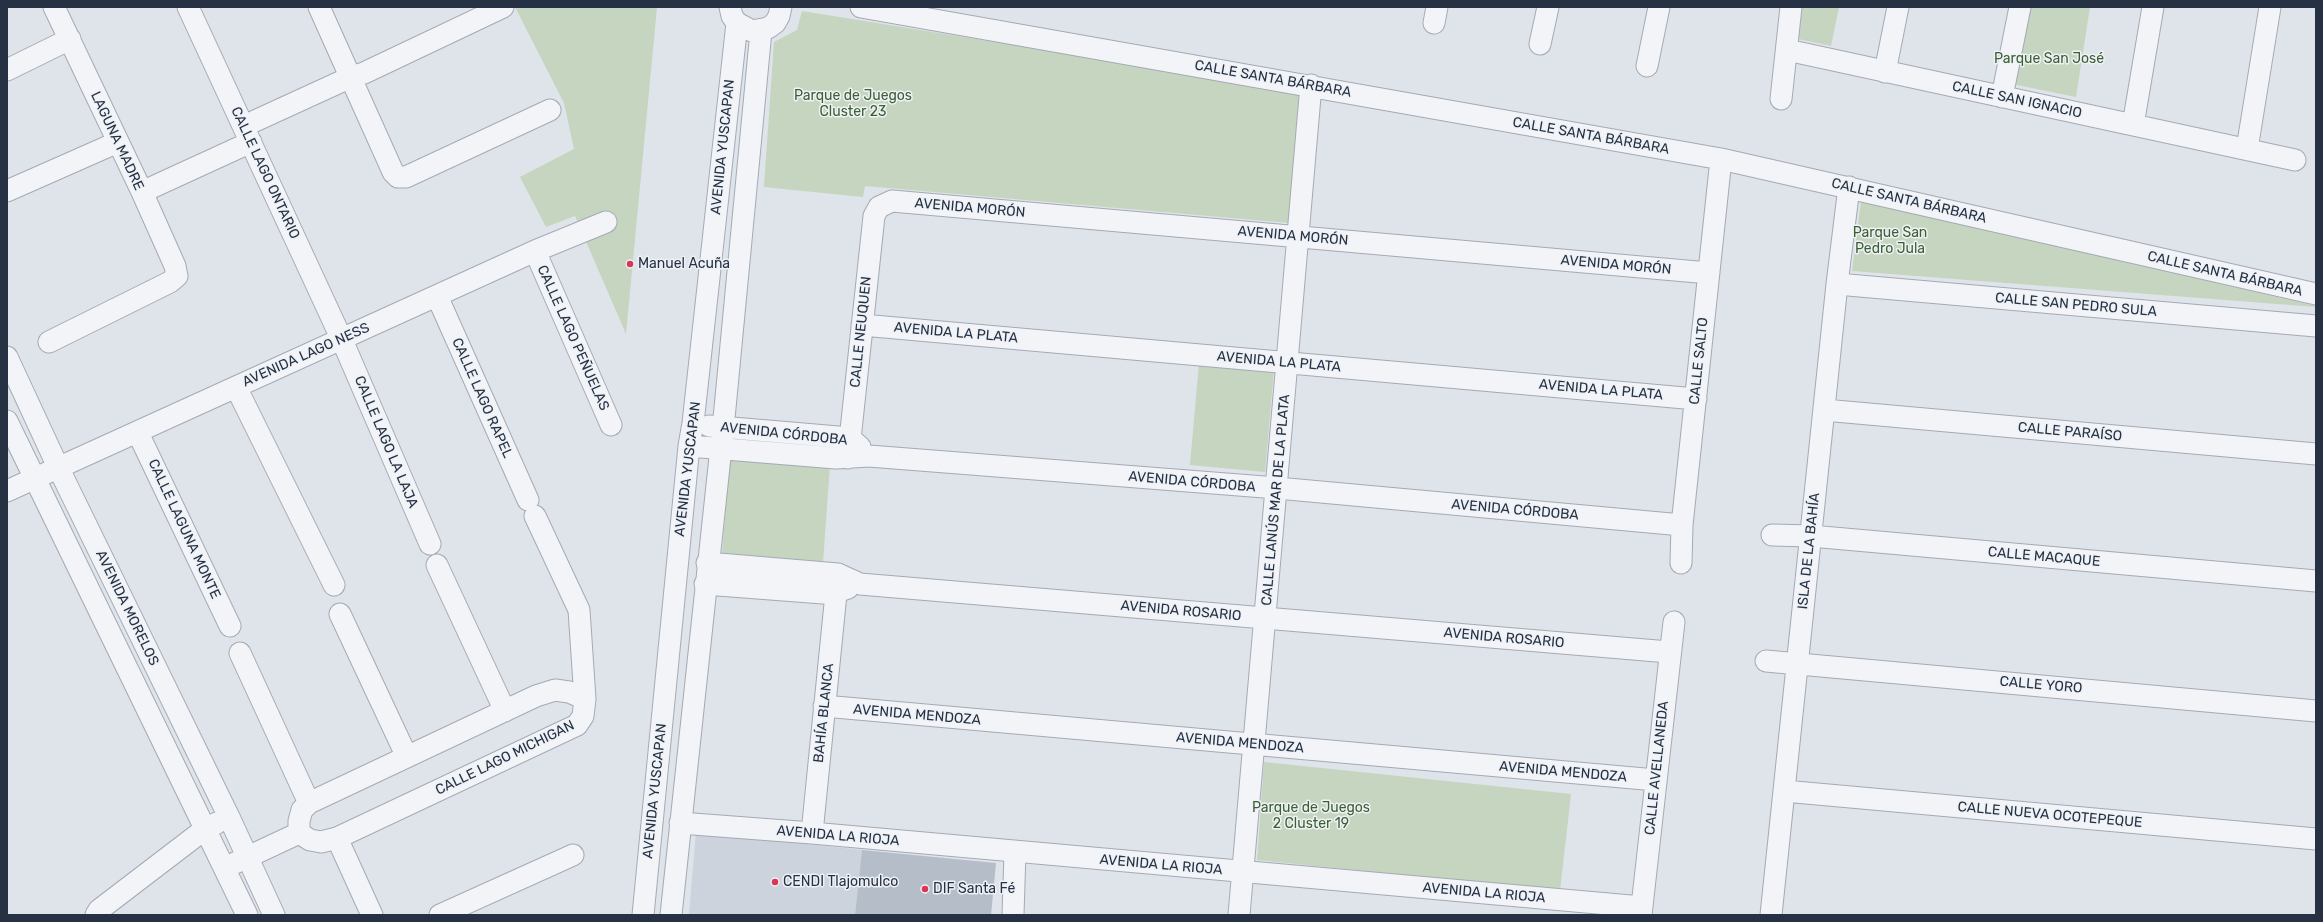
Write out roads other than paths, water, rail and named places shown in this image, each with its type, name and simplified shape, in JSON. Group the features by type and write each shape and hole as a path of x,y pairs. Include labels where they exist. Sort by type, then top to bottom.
{"street":[{"name":"LAGUNA MADRE","path":"49,342 170,282 177,276 175,266 142,192 54,7"},
{"name":"CALLE LAGO ONTARIO","path":"188,7 342,340"},
{"path":"319,7 393,172 398,177 406,177 550,110"},
{"path":"142,192 351,77 364,73 503,7"},
{"path":"734,15 744,29 761,31 775,23 779,16 781,7"},
{"name":"CALLE SANTA BÁRBARA","path":"861,7 1311,85 1721,159 2316,294"},
{"path":"1540,44 1548,7"},
{"path":"1647,66 1659,7"},
{"path":"1781,99 1791,7"},
{"path":"1885,72 1898,7"},
{"path":"2002,97 2020,7"},
{"path":"2133,125 2152,7"},
{"path":"2247,149 2270,7"},
{"name":"AVENIDA YUSCAPAN","path":"643,915 689,446 693,423 734,15"},
{"name":"AVENIDA YUSCAPAN","path":"670,915 707,563 723,429 761,31"},
{"path":"7,70 70,39"},
{"name":"CALLE SAN IGNACIO","path":"1786,50 2295,160"},
{"name":"CALLE LANÚS MAR DE LA PLATA","path":"1239,915 1311,85"},
{"path":"7,191 118,142"},
{"name":"CALLE SALTO","path":"1681,563 1682,525 1721,159"},
{"name":"ISLA DE LA BAHÍA","path":"1771,915 1836,284 1849,187"},
{"name":"AVENIDA MORÓN","path":"879,207 892,201 1709,273"},
{"name":"CALLE NEUQUEN","path":"849,448 874,216 879,207"},
{"name":"AVENIDA LAGO NESS","path":"7,491 58,467 138,433 437,296 606,222"},
{"name":"CALLE LAGO PEÑUELAS","path":"535,252 611,425"},
{"name":"CALLE SAN PEDRO SULA","path":"1836,284 2316,326"},
{"name":"CALLE LAGO RAPEL","path":"437,296 579,610 585,699"},
{"name":"AVENIDA LA PLATA","path":"862,325 1696,399"},
{"name":"CALLE LAGO LA LAJA","path":"342,340 430,544"},
{"name":"AVENIDA MORELOS","path":"7,357 58,467 274,915"},
{"path":"236,387 334,585"},
{"name":"CALLE PARAÍSO","path":"1824,410 2316,454"},
{"name":"AVENIDA MORELOS","path":"7,421 247,915"},
{"name":"AVENIDA CÓRDOBA","path":"693,423 849,448 869,456 1277,488 1682,525"},
{"name":"CALLE LAGUNA MONTE","path":"138,433 230,626"},
{"name":"AVENIDA CÓRDOBA","path":"689,446 720,449 849,448"},
{"name":"CALLE MACAQUE","path":"1772,535 1811,536 2316,581"},
{"name":"AVENIDA ROSARIO","path":"707,563 837,583"},
{"path":"437,565 505,711"},
{"name":"BAHÍA BLANCA","path":"812,833 837,583"},
{"name":"AVENIDA ROSARIO","path":"705,584 860,584 1669,652"},
{"path":"340,614 407,757"},
{"name":"CALLE AVELLANEDA","path":"1642,911 1669,652 1674,622"},
{"path":"240,653 309,803"},
{"name":"CALLE YORO","path":"1766,661 2316,711"},
{"path":"224,868 300,833 299,822 302,810 309,803 536,696 556,690 569,692 585,699"},
{"name":"CALLE LAGO MICHIGAN","path":"300,833 310,840 321,842 337,838 577,725 583,716 585,699"},
{"name":"AVENIDA MENDOZA","path":"824,706 1656,780"},
{"name":"CALLE NUEVA OCOTEPEQUE","path":"1784,791 2316,838"},
{"path":"79,915 98,912 205,830 228,817"},
{"name":"AVENIDA LA RIOJA","path":"680,823 812,833 1243,872 1642,911"},
{"path":"337,838 372,915"},
{"path":"1013,915 1015,852"},
{"path":"440,915 573,855"}],"place":[{"name":"Manuel Acuña","path":"630,264"},
{"name":"CENDI Tlajomulco","path":"775,882"},
{"name":"DIF Santa Fé","path":"925,889"}],"park label":[{"name":"Parque San José","path":"2049,59"},
{"name":"Parque de Juegos Cluster 23","path":"853,104"},
{"name":"Parque San Pedro Jula","path":"1890,242"},
{"name":"Parque de Juegos 2 Cluster 19","path":"1311,816"}]}
